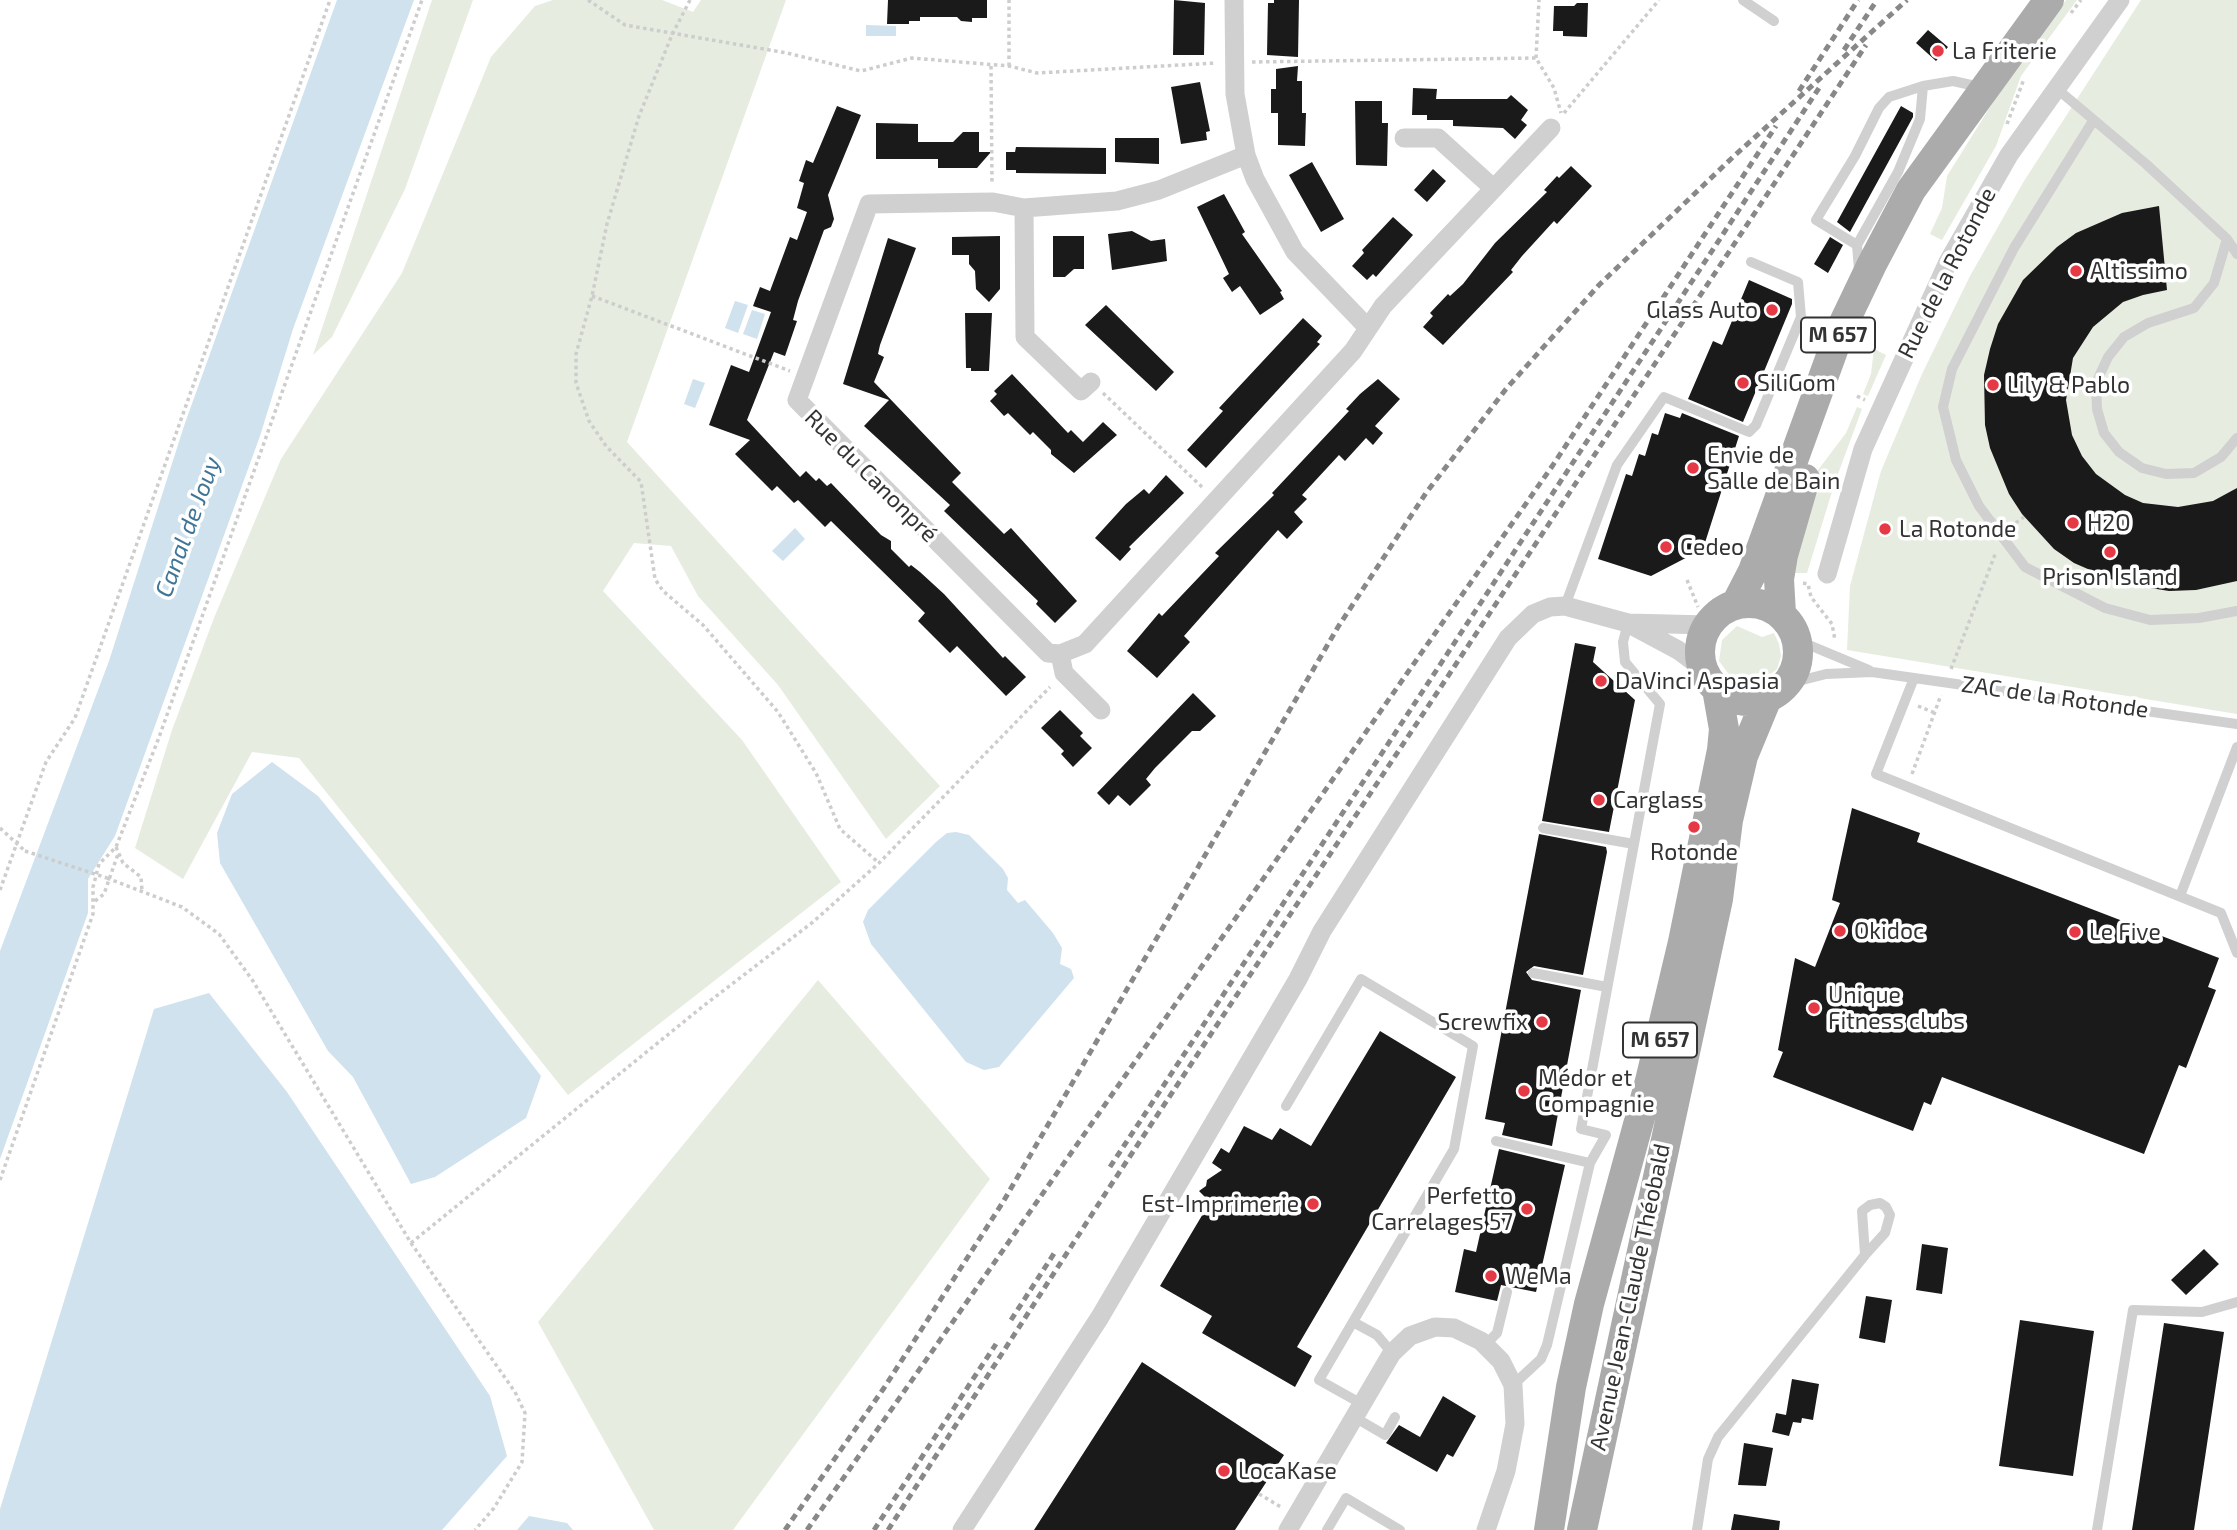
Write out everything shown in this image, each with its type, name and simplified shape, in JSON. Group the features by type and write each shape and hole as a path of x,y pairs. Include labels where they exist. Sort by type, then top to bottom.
{"main road":[{"name":"M 657","path":"1736,604 1752,571 1840,331 1862,283 1911,190 2049,0"},
{"name":"M 657","path":"1781,614 1779,579 1783,555 1810,461 1849,356 1884,273 1985,89"},
{"path":"1736,604 1768,606 1781,614 1797,640 1797,663 1777,691 1741,699 1710,678 1700,646 1704,617 1736,604"},
{"name":"Avenue Jean-Claude Théobald","path":"1549,1530 1571,1387 1589,1304 1650,1081 1683,942 1722,750 1724,729 1710,678"},
{"name":"Avenue Jean-Claude Théobald","path":"1581,1530 1718,899 1728,820 1743,756 1777,691"},
{"path":"1534,1530 1571,1387"}],"street":[{"path":"1234,0 1233,62 1245,155 1277,223 1295,252 1368,328"},
{"name":"Rue de la Rotonde","path":"1827,574 1863,449 1948,261 2009,155 2120,0"},
{"path":"1062,664 1085,643 1353,351 1383,306 1492,187 1557,122"},
{"path":"1404,138 1438,138 1492,187"},
{"name":"Rue du Canonpré","path":"1101,710 1062,664 1037,645 797,400 869,204 993,202 1024,208 1117,201 1159,190 1245,155"},
{"path":"1024,208 1025,337 1082,391 1091,382"},
{"path":"962,1530 1100,1317 1298,979 1322,931 1508,638 1533,614 1550,607 1565,606 1628,623 1678,650 1710,678"},
{"path":"1628,623 1704,617"},
{"path":"1292,1523 1392,1353 1410,1336 1435,1327 1454,1328 1485,1345 1501,1361 1513,1385 1515,1424 1506,1471 1486,1530"}],"lane":[{"path":"1743,0 1774,21"},
{"path":"1857,245 1816,220 1855,156 1879,108 1889,97 1923,86 1953,81 1985,89"},
{"path":"1862,283 1857,245 1898,172 1916,130 1920,119 1923,86"},
{"path":"2055,88 2147,164 2227,239 2237,254"},
{"path":"2093,121 2014,248 1952,369 1942,407 1956,460 1979,506 2025,567 2105,608 2150,620 2199,618 2237,611"},
{"path":"2227,239 2214,283 2194,308 2148,323 2124,337 2108,357 2096,383 2097,409 2104,433 2119,452 2142,468 2166,474 2194,473 2221,457 2237,438"},
{"path":"1565,606 1617,465 1664,397 1749,432 1756,425 1801,317 1798,282 1751,262"},
{"path":"1513,1385 1541,1359 1547,1345 1590,1163 1606,1135 1581,1129 1660,704 1625,662 1623,642 1628,623"},
{"name":"ZAC de la Rotonde","path":"1797,640 1872,672"},
{"name":"ZAC de la Rotonde","path":"1777,691 1826,674 1872,672 2237,724"},
{"path":"1914,678 1876,774 1907,789 2221,913 2237,953"},
{"path":"2180,897 2237,747"},
{"path":"1543,828 1634,844"},
{"path":"1533,973 1607,987"},
{"path":"1286,1106 1361,979 1473,1046 1454,1149 1319,1380 1385,1434 1395,1417"},
{"path":"1496,1141 1590,1163"},
{"path":"1697,1530 1708,1459 1718,1437 1885,1233 1890,1223 1886,1207 1880,1203 1870,1205 1862,1212 1865,1255"},
{"path":"1485,1345 1497,1333 1507,1292"},
{"path":"2097,1530 2133,1310 2202,1312 2237,1302"},
{"path":"1353,1322 1377,1335 1392,1353"},
{"path":"1327,1530 1346,1498 1401,1530"}],"path":[{"path":"0,890 46,762 75,718 330,0"},
{"path":"0,1180 93,914 93,887 99,864 116,847 158,740 422,0"},
{"path":"588,0 625,25 775,51 861,71 912,58 1009,66 1037,73 1233,62 1536,58"},
{"path":"690,0 671,35 639,116 607,224 592,296 576,354 576,383 589,421 606,446 641,482 655,579 663,591 703,625 778,712 816,773 841,829 879,863"},
{"path":"1009,0 1009,66"},
{"path":"1539,0 1536,58 1554,88 1557,122"},
{"path":"1557,122 1659,0"},
{"path":"991,66 993,202"},
{"path":"592,296 806,376"},
{"path":"1091,382 1216,500"},
{"path":"1907,789 2002,537 2005,531 2024,517"},
{"path":"1779,579 1808,584 1811,597 1832,624 1836,646"},
{"path":"1687,580 1704,617"},
{"path":"411,1243 702,1007 813,922 879,863 1062,664"},
{"path":"0,828 25,851 108,878 182,907 219,934 253,981 411,1243 487,1350 525,1413 522,1462 494,1508 475,1530"},
{"path":"116,847 118,854 141,877 142,891"},
{"path":"94,902 104,894 118,854"},
{"path":"1259,1494 1292,1523"}],"shaded area":[{"path":"432,0 473,0 405,189 332,337 313,355"},
{"path":"553,0 662,0 693,12 701,0 786,0 627,442 940,786 886,839 778,685 698,596 671,546 634,543 603,591 742,740 841,882 568,1095 299,758 252,752 183,879 135,848 172,730 214,618 281,459 402,273 491,57 535,6"},
{"path":"2066,0 2077,0 2021,76 1996,146 1942,240 1930,234 1942,208 1947,176 2002,88"},
{"path":"2141,0 2237,0 2237,714 1847,650 1850,586 1881,471 1922,374 1970,276 2024,181"},
{"path":"1874,349 1886,355 1868,396 1863,394 1871,374"},
{"path":"1857,407 1862,409 1835,482 1807,573 1793,573 1815,474 1846,433"},
{"path":"1737,626 1762,637 1774,633 1779,644 1781,656 1777,669 1759,683 1734,681 1719,661 1722,640"},
{"path":"818,980 990,1179 733,1530 654,1530 538,1322"}],"water":[{"name":"Canal de Jouy","path":"337,0 414,0 293,329 260,436 115,836 88,879 88,913 0,1159 0,951 109,661 184,426"},
{"path":"866,25 896,26 896,36 866,36"},
{"path":"735,301 748,305 738,333 725,328"},
{"path":"752,310 765,314 757,339 743,334"},
{"path":"693,379 705,383 695,408 684,404"},
{"path":"795,528 805,539 783,561 772,551"},
{"path":"272,762 318,796 438,943 541,1076 526,1118 435,1177 411,1184 353,1077 328,1051 220,863 217,833 232,794"},
{"path":"947,833 969,835 1003,869 1008,878 1007,890 1018,903 1025,900 1053,933 1062,948 1060,964 1071,969 1074,978 999,1067 984,1070 966,1062 871,944 863,922 868,910 936,842"},
{"path":"209,993 287,1092 490,1396 507,1456 442,1530 0,1530 0,1509 154,1009"},
{"path":"529,1516 567,1523 573,1530 517,1530"}],"building":[{"path":"888,0 987,0 987,18 972,18 972,22 961,21 957,17 920,17 920,21 909,21 909,24 887,24"},
{"path":"1174,0 1205,3 1204,55 1173,55"},
{"path":"1274,0 1299,0 1298,57 1267,55 1268,3 1274,3"},
{"path":"1577,3 1588,3 1587,37 1563,36 1563,31 1553,31 1554,6 1574,6"},
{"path":"1928,30 1948,47 1936,61 1916,43"},
{"path":"1298,66 1297,81 1302,81 1302,113 1306,113 1305,146 1278,145 1278,113 1271,113 1271,89 1276,89 1276,69"},
{"path":"1200,82 1210,131 1206,132 1207,140 1181,144 1171,87"},
{"path":"1413,88 1437,89 1436,99 1507,99 1511,95 1528,110 1521,120 1527,125 1515,139 1503,128 1453,126 1453,120 1427,120 1427,115 1412,115"},
{"path":"1355,101 1382,101 1382,123 1388,123 1387,166 1356,165"},
{"path":"837,106 861,115 828,195 834,219 831,227 824,230 798,301 793,320 797,321 785,356 774,352 747,420 800,477 806,471 816,481 819,478 827,486 831,483 881,535 891,541 891,549 909,567 911,565 944,594 1003,658 1005,656 1026,677 1006,696 957,646 950,653 918,621 925,613 831,521 825,527 798,500 794,503 777,486 772,491 735,454 750,440 709,425 731,365 749,372 771,312 753,306 760,287 770,291 790,237 797,240 807,212 797,208 804,183 799,181 806,160 813,163"},
{"path":"1901,106 1913,113 1913,117 1850,232 1837,222"},
{"path":"876,123 918,124 918,142 953,142 963,132 979,132 979,152 991,152 977,168 938,168 938,159 876,159"},
{"path":"1115,138 1159,138 1159,164 1115,162"},
{"path":"1016,147 1106,148 1106,174 1016,173 1016,170 1006,170 1006,152 1015,152"},
{"path":"1312,162 1344,219 1321,232 1289,175"},
{"path":"1571,166 1592,186 1557,224 1554,221 1522,256 1511,270 1513,272 1443,345 1423,327 1433,316 1430,313 1448,294 1450,296 1463,284 1495,243 1547,192 1544,190 1557,176 1559,178"},
{"path":"1433,169 1446,181 1427,202 1414,190"},
{"path":"1224,194 1245,232 1242,234 1282,291 1280,292 1284,299 1260,315 1240,286 1232,292 1223,278 1229,274 1197,207"},
{"path":"2159,206 2167,290 2123,302 2093,327 2073,358 2066,400 2072,435 2082,456 2096,474 2125,495 2143,503 2178,507 2213,501 2237,488 2237,581 2196,590 2169,591 2120,583 2074,563 2054,549 2022,514 2009,494 1990,448 1985,425 1984,375 1990,349 1998,324 2023,280 2057,247 2076,233 2122,213"},
{"path":"1393,217 1413,235 1376,277 1373,274 1367,280 1352,266 1364,253 1362,250"},
{"path":"1132,231 1151,241 1165,239 1167,261 1112,270 1108,234"},
{"path":"1000,236 1000,289 989,302 976,289 975,271 969,264 969,255 952,255 952,237"},
{"path":"1053,236 1084,236 1084,269 1074,269 1065,277 1053,277"},
{"path":"1830,237 1843,245 1828,273 1814,264"},
{"path":"888,238 916,248 880,345 878,354 884,357 874,382 961,473 952,482 1004,534 1011,528 1077,601 1055,623 1036,604 1038,601 944,511 950,505 864,426 889,400 843,384"},
{"path":"1749,280 1792,299 1792,304 1743,422 1688,399 1713,341 1722,345"},
{"path":"1106,305 1174,372 1156,391 1085,325"},
{"path":"965,313 992,313 989,371 971,371 971,368 966,368"},
{"path":"1303,318 1322,336 1317,342 1320,344 1206,468 1187,450 1223,411 1219,408"},
{"path":"1012,374 1068,433 1071,430 1083,442 1103,422 1117,435 1074,473 1051,454 1051,450 1033,432 1030,435 1008,413 1004,416 990,401 997,394 994,391"},
{"path":"1378,379 1400,399 1375,426 1383,433 1373,445 1366,438 1345,461 1339,455 1302,495 1307,499 1294,512 1303,522 1287,539 1278,530 1184,636 1190,642 1157,678 1127,651 1159,613 1162,616 1219,556 1215,553 1274,495 1272,493 1349,411 1346,409"},
{"path":"1665,413 1680,418 1682,413 1739,436 1703,549 1651,576 1598,559 1626,474 1632,476 1639,454 1645,456 1652,433 1658,435"},
{"path":"1166,475 1184,493 1129,547 1131,549 1120,561 1095,538 1126,504 1144,489 1149,494"},
{"path":"1575,643 1596,647 1593,662 1635,700 1609,832 1542,821"},
{"path":"1193,693 1216,716 1200,731 1192,731 1155,768 1146,779 1151,785 1130,806 1118,795 1109,805 1097,793"},
{"path":"1060,710 1083,733 1080,736 1092,748 1073,767 1061,754 1064,751 1041,728"},
{"path":"1852,808 1920,833 1917,842 2219,958 2208,987 2216,990 2186,1068 2179,1065 2144,1154 1942,1077 1931,1105 1924,1102 1913,1131 1773,1077 1783,1052 1778,1050 1795,958 1815,967 1840,903 1832,900"},
{"path":"1539,834 1606,847 1607,852 1583,975 1534,966 1526,972 1532,980 1581,990 1552,1146 1502,1135 1505,1123 1485,1119"},
{"path":"1380,1031 1456,1077 1297,1347 1312,1356 1295,1387 1202,1333 1212,1316 1160,1286 1210,1202 1199,1191 1206,1186 1207,1180 1222,1170 1212,1163 1221,1148 1229,1153 1244,1126 1272,1140 1280,1128 1311,1146"},
{"path":"1499,1149 1565,1165 1536,1292 1501,1285 1497,1301 1455,1292 1464,1249 1476,1252"},
{"path":"1922,1244 1948,1248 1942,1294 1916,1290"},
{"path":"2204,1249 2219,1264 2186,1295 2171,1280"},
{"path":"1866,1296 1892,1300 1885,1343 1859,1338"},
{"path":"2020,1320 2094,1331 2073,1476 1999,1466"},
{"path":"2164,1323 2224,1332 2194,1530 2132,1530"},
{"path":"1142,1362 1284,1455 1235,1530 1034,1530"},
{"path":"1792,1379 1819,1384 1813,1420 1802,1418 1801,1423 1793,1422 1789,1436 1772,1432 1776,1413 1786,1415"},
{"path":"1443,1396 1476,1416 1453,1457 1447,1454 1437,1472 1386,1443 1399,1425 1420,1437"},
{"path":"1744,1443 1773,1448 1766,1486 1738,1485"},
{"path":"1734,1514 1780,1521 1779,1530 1731,1530"}],"railway":[{"path":"1799,91 1858,0"},
{"path":"1844,50 1877,0"},
{"path":"785,1530 884,1388 1003,1202 1338,627 1426,493 1506,389 1599,285 1733,157 1907,0"},
{"path":"888,1530 1107,1191 1866,45"},
{"path":"1110,1167 1821,85"},
{"path":"807,1530 1553,465 1776,126"},
{"path":"1011,1320 1055,1252"},
{"path":"874,1530 996,1344"}],"place":[{"name":"La Friterie","path":"1938,51"},
{"name":"Altissimo","path":"2076,271"},
{"name":"Glass Auto","path":"1772,310"},
{"name":"SiliGom","path":"1743,383"},
{"name":"Lily & Pablo","path":"1993,385"},
{"name":"Envie de Salle de Bain","path":"1693,468"},
{"name":"H2O","path":"2073,523"},
{"name":"La Rotonde","path":"1885,529"},
{"name":"Cedeo","path":"1666,547"},
{"name":"Prison Island","path":"2110,552"},
{"name":"DaVinci Aspasia","path":"1601,681"},
{"name":"Carglass","path":"1599,800"},
{"name":"Rotonde","path":"1694,827"},
{"name":"Okidoc","path":"1840,931"},
{"name":"Le Five","path":"2075,932"},
{"name":"Unique Fitness clubs","path":"1814,1008"},
{"name":"Screwfix","path":"1542,1022"},
{"name":"Médor et Compagnie","path":"1524,1091"},
{"name":"Est-Imprimerie","path":"1313,1204"},
{"name":"Perfetto Carrelages 57","path":"1527,1209"},
{"name":"WeMa","path":"1491,1276"},
{"name":"LocaKase","path":"1224,1471"}]}
